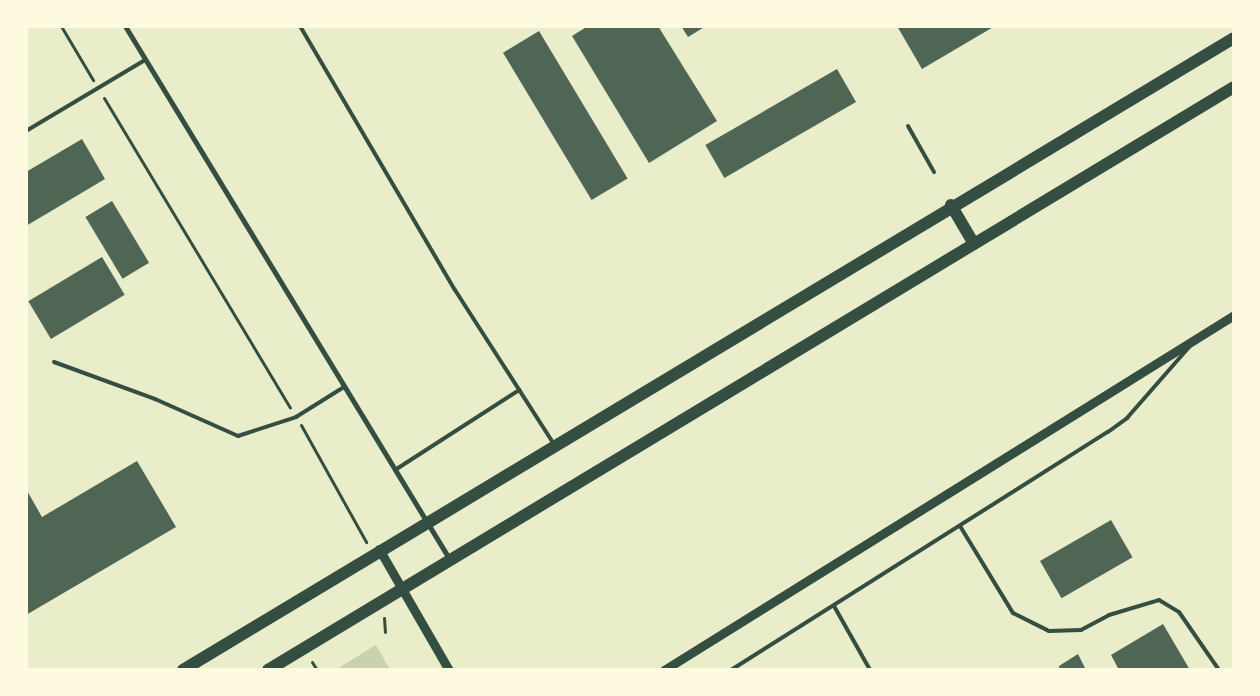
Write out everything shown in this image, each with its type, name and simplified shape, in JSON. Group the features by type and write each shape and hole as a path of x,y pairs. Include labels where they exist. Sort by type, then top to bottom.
{"main road":[{"path":"183,670 554,444 1234,38"},
{"path":"268,670 1234,88"},
{"path":"952,205 974,244"}],"street":[{"path":"125,26 450,560"},
{"path":"664,670 1234,315"},
{"path":"375,552 402,589 449,670"}],"lane":[{"path":"300,26 456,290 554,444"},
{"path":"26,131 145,60"},
{"path":"908,126 934,172"},
{"path":"731,670 1127,418 1197,338"},
{"path":"54,362 155,399 238,436 296,417 344,387"},
{"path":"395,470 519,390"},
{"path":"960,526 1013,613 1049,630 1080,630 1109,615 1158,600 1179,612 1219,670"},
{"path":"834,606 870,670"}],"path":[{"path":"61,26 375,552"},
{"path":"382,601 385,632"}],"green space":[{"path":"376,645 390,670 335,670"}],"building":[{"path":"588,26 658,26 717,121 649,163 572,36"},
{"path":"681,26 706,26 688,37"},
{"path":"897,26 995,26 922,69"},
{"path":"539,31 628,178 592,200 503,53"},
{"path":"837,69 856,102 724,178 705,145"},
{"path":"82,139 105,179 26,226 26,172"},
{"path":"112,201 149,263 123,279 85,217"},
{"path":"102,257 125,295 51,339 28,301"},
{"path":"137,461 176,527 26,615 26,489 42,517"},
{"path":"1111,520 1132,557 1061,598 1040,561"},
{"path":"1163,624 1190,670 1119,670 1111,655"},
{"path":"1078,654 1086,670 1060,670 1059,666"}]}
